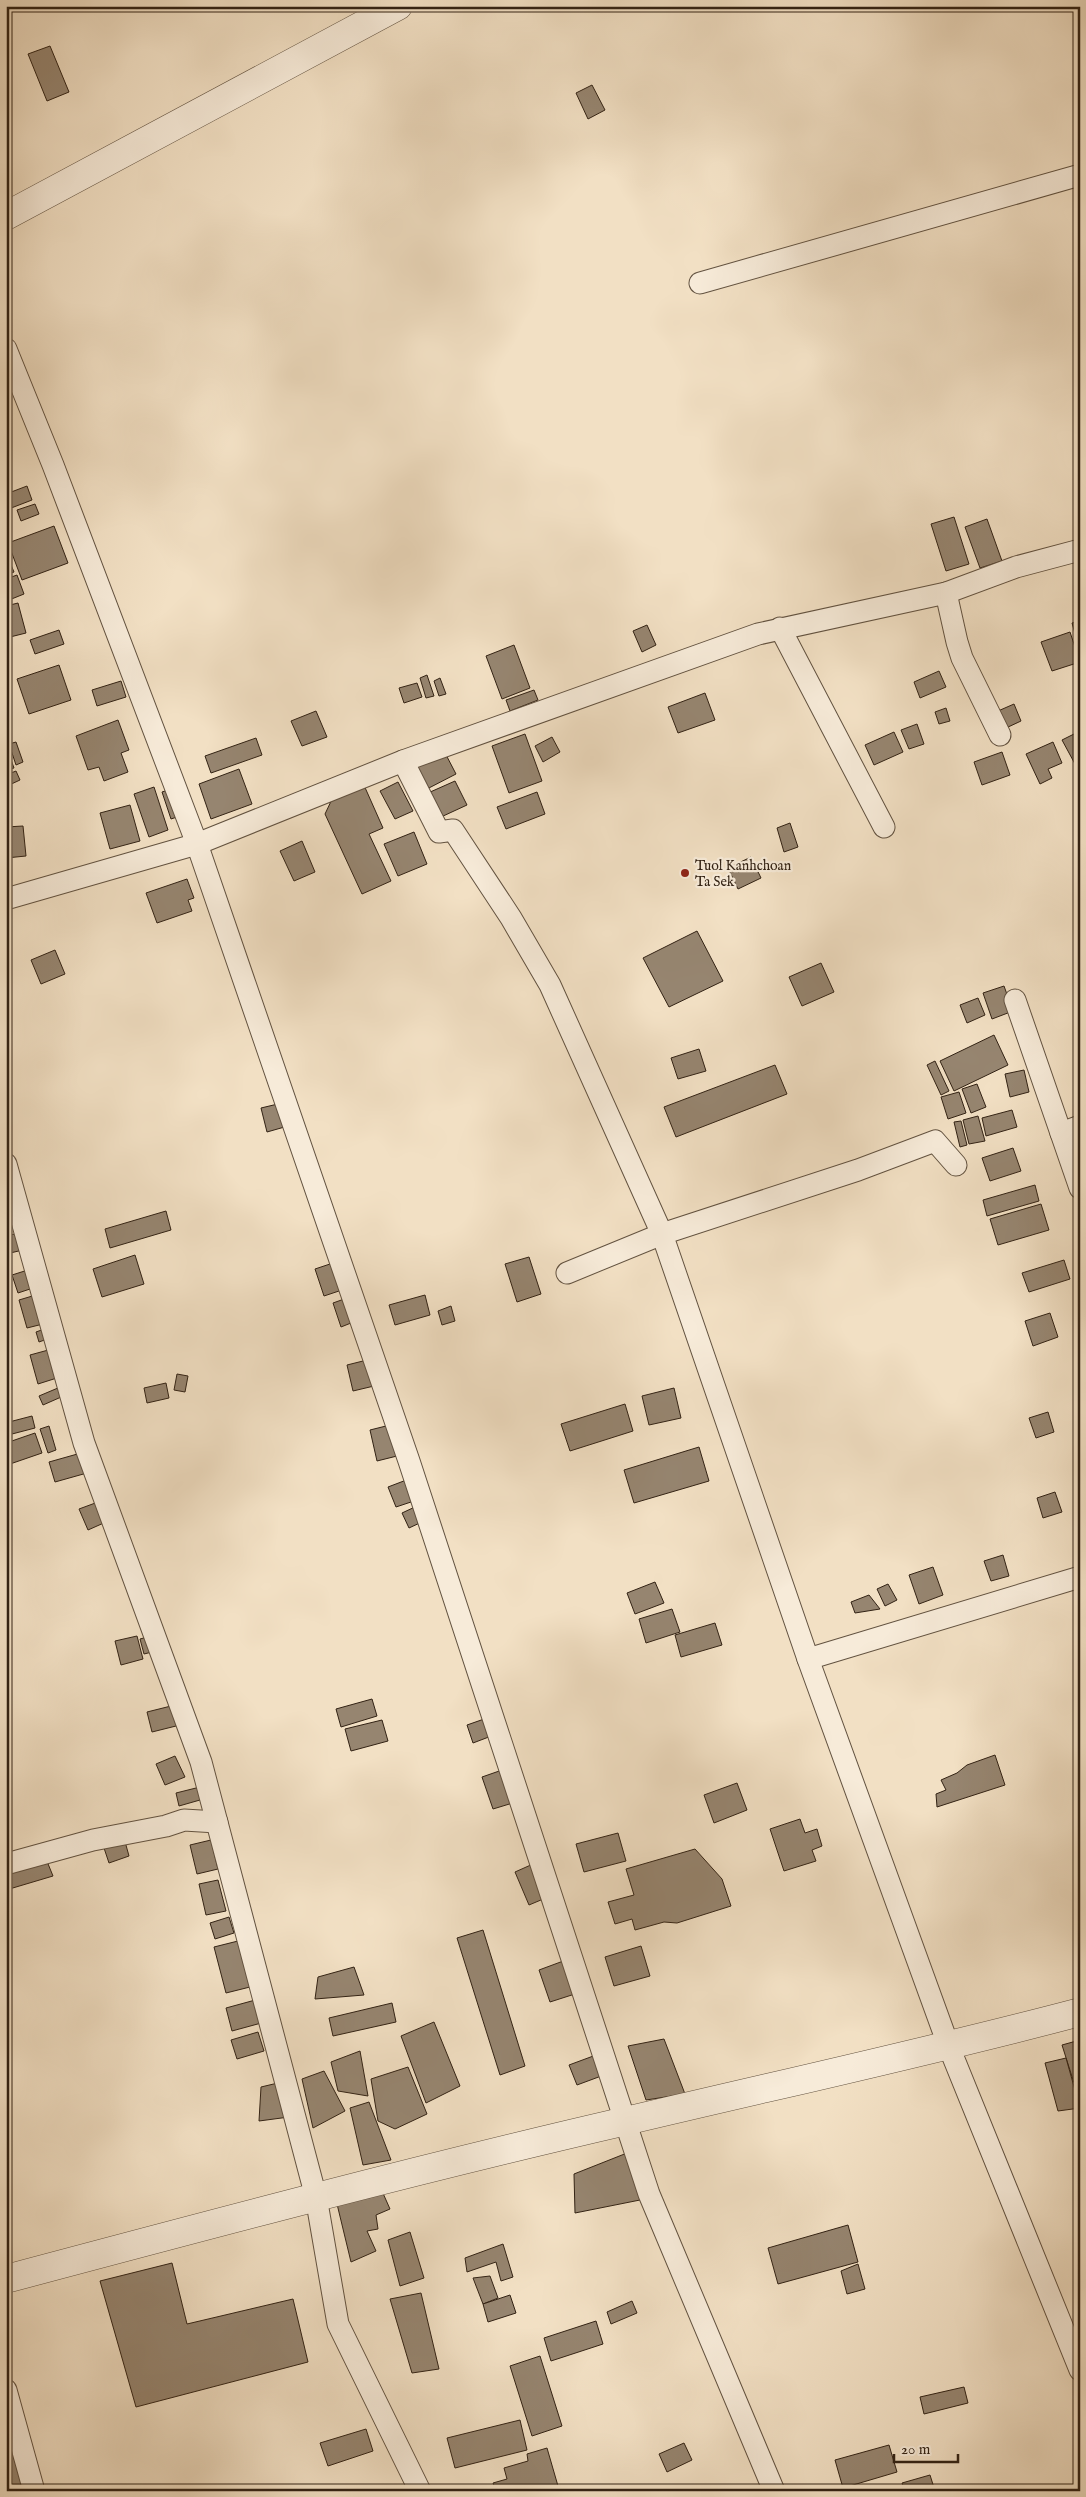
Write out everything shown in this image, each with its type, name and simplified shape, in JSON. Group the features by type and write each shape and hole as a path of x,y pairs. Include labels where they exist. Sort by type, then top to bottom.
{"street":[{"path":"6,216 398,6"},
{"path":"700,283 1080,175"},
{"path":"6,349 53,465 197,844 409,1461 649,2194 774,2491"},
{"path":"6,899 197,844 403,761 780,628 946,593 1016,567 1080,550"},
{"path":"946,593 956,642 962,658 1000,735"},
{"path":"780,628 884,827"},
{"path":"403,761 439,832 453,830 496,895 550,985 662,1234 808,1659 949,2047 1080,2370"},
{"path":"1015,1000 1070,1130 1080,1188"},
{"path":"567,1273 662,1234 858,1170 935,1141 956,1165"},
{"path":"6,1164 84,1442 201,1762 316,2196 338,2324 420,2491"},
{"path":"808,1659 1080,1577"},
{"path":"6,1864 93,1840 166,1826 184,1820 217,1822"},
{"path":"6,2279 316,2196 624,2121 949,2047 1080,2012"},
{"path":"6,2390 34,2491"}],"building":[{"path":"50,46 69,92 47,101 28,54"},
{"path":"592,85 605,110 588,119 576,93"},
{"path":"27,486 32,500 6,510 6,494"},
{"path":"35,504 39,514 21,521 17,510"},
{"path":"954,517 969,564 946,571 931,524"},
{"path":"987,519 1002,561 980,568 965,527"},
{"path":"54,526 68,563 22,580 8,543"},
{"path":"6,553 14,572 6,575"},
{"path":"17,575 24,594 9,600 6,592 6,579"},
{"path":"18,603 26,633 6,638 6,606"},
{"path":"1080,621 1080,651 1072,623"},
{"path":"647,625 656,645 642,652 633,631"},
{"path":"59,630 64,644 35,654 30,640"},
{"path":"1070,632 1080,662 1052,671 1041,642"},
{"path":"514,645 530,688 502,699 486,656"},
{"path":"59,665 71,700 29,714 17,679"},
{"path":"939,671 946,687 920,698 914,682"},
{"path":"427,675 434,696 426,698 420,678"},
{"path":"440,678 446,694 439,696 434,681"},
{"path":"121,681 126,697 97,706 92,690"},
{"path":"417,683 422,697 404,703 399,688"},
{"path":"534,690 538,700 510,711 506,700"},
{"path":"705,693 715,720 678,733 668,707"},
{"path":"1014,704 1021,721 1006,728 998,711"},
{"path":"946,708 950,721 939,724 935,712"},
{"path":"316,711 327,737 302,746 291,721"},
{"path":"118,720 129,750 121,753 128,772 104,781 99,767 88,770 76,736"},
{"path":"917,724 924,744 909,749 901,730"},
{"path":"894,732 903,752 874,765 865,745"},
{"path":"525,734 542,781 509,793 492,746"},
{"path":"1074,734 1080,744 1080,762 1075,764 1062,740"},
{"path":"552,737 560,752 543,762 535,746"},
{"path":"256,738 262,755 211,773 205,756"},
{"path":"16,742 23,762 16,765 9,744"},
{"path":"1053,742 1062,763 1048,769 1052,778 1040,784 1026,754"},
{"path":"6,746 14,768 6,770"},
{"path":"443,749 456,774 425,790 412,764"},
{"path":"1002,752 1010,775 982,785 974,762"},
{"path":"239,769 252,804 211,819 199,784"},
{"path":"16,771 20,780 7,786 6,775"},
{"path":"455,781 467,805 441,817 428,793"},
{"path":"398,782 413,811 395,819 380,791"},
{"path":"363,783 383,828 369,834 391,881 362,894 325,814 334,795"},
{"path":"154,787 168,830 149,837 134,794"},
{"path":"171,789 180,816 171,819 162,792"},
{"path":"537,792 545,814 506,829 497,807"},
{"path":"130,805 140,841 110,849 100,813"},
{"path":"790,823 798,847 784,852 777,828"},
{"path":"23,826 26,856 6,858 6,827"},
{"path":"414,832 427,864 398,876 384,844"},
{"path":"302,841 315,872 294,881 280,851"},
{"path":"751,857 761,878 738,889 728,868"},
{"path":"187,879 194,898 188,900 192,911 157,923 146,893"},
{"path":"697,931 723,981 669,1007 643,958"},
{"path":"55,950 65,974 41,984 31,960"},
{"path":"821,963 834,992 802,1006 789,977"},
{"path":"1004,986 1013,1011 992,1019 983,993"},
{"path":"978,998 985,1015 967,1023 960,1005"},
{"path":"994,1035 1008,1065 954,1091 940,1061"},
{"path":"699,1049 706,1071 678,1079 671,1058"},
{"path":"935,1061 949,1091 941,1095 927,1065"},
{"path":"775,1065 787,1094 676,1137 664,1107"},
{"path":"1024,1070 1029,1092 1010,1097 1005,1074"},
{"path":"977,1084 986,1107 971,1113 962,1089"},
{"path":"959,1092 966,1113 948,1119 941,1097"},
{"path":"282,1103 288,1126 267,1132 261,1108"},
{"path":"1012,1110 1017,1127 986,1136 982,1118"},
{"path":"978,1116 985,1141 969,1144 963,1120"},
{"path":"961,1121 967,1145 960,1147 954,1122"},
{"path":"1013,1148 1021,1171 990,1181 982,1158"},
{"path":"1035,1185 1039,1201 987,1216 983,1200"},
{"path":"1041,1204 1049,1230 998,1245 990,1219"},
{"path":"166,1211 171,1230 110,1248 105,1229"},
{"path":"23,1232 27,1249 6,1254 6,1236"},
{"path":"135,1255 144,1284 102,1297 93,1269"},
{"path":"529,1257 541,1294 517,1302 505,1264"},
{"path":"1064,1260 1070,1279 1029,1292 1022,1273"},
{"path":"336,1262 345,1289 324,1296 315,1269"},
{"path":"31,1269 36,1287 18,1293 12,1275"},
{"path":"39,1294 47,1323 27,1328 19,1300"},
{"path":"425,1295 430,1315 395,1325 389,1305"},
{"path":"347,1298 356,1321 341,1327 333,1303"},
{"path":"451,1306 455,1321 442,1325 438,1311"},
{"path":"1050,1313 1058,1337 1033,1346 1025,1321"},
{"path":"47,1328 50,1338 39,1342 36,1332"},
{"path":"52,1349 60,1377 38,1384 30,1355"},
{"path":"367,1360 374,1386 353,1391 347,1365"},
{"path":"177,1374 188,1376 185,1392 174,1390"},
{"path":"166,1383 169,1398 147,1403 144,1388"},
{"path":"65,1385 68,1394 43,1405 39,1396"},
{"path":"674,1388 681,1418 649,1425 642,1396"},
{"path":"625,1404 633,1431 570,1451 561,1424"},
{"path":"1048,1412 1054,1432 1036,1438 1029,1418"},
{"path":"32,1416 35,1428 12,1434 9,1422"},
{"path":"394,1424 401,1455 377,1461 370,1430"},
{"path":"49,1426 56,1450 48,1453 40,1429"},
{"path":"35,1433 42,1453 10,1464 6,1453 6,1443"},
{"path":"699,1447 709,1481 634,1503 624,1470"},
{"path":"81,1453 87,1473 55,1482 49,1462"},
{"path":"409,1479 417,1500 396,1507 388,1487"},
{"path":"1055,1492 1062,1512 1043,1518 1037,1498"},
{"path":"98,1502 106,1522 88,1530 79,1509"},
{"path":"417,1506 424,1521 409,1528 402,1513"},
{"path":"1003,1555 1009,1576 991,1581 984,1561"},
{"path":"933,1567 943,1595 919,1604 909,1575"},
{"path":"655,1582 664,1603 635,1614 627,1593"},
{"path":"888,1584 897,1600 885,1606 877,1589"},
{"path":"869,1595 880,1609 855,1613 851,1602"},
{"path":"672,1609 680,1632 646,1643 639,1619"},
{"path":"715,1623 722,1645 681,1657 675,1635"},
{"path":"137,1636 143,1659 121,1665 115,1641"},
{"path":"151,1636 156,1651 144,1654 140,1639"},
{"path":"372,1699 377,1716 341,1727 336,1709"},
{"path":"175,1705 180,1725 152,1732 147,1712"},
{"path":"487,1718 494,1735 473,1743 467,1725"},
{"path":"382,1720 388,1741 351,1751 345,1729"},
{"path":"995,1755 1005,1785 937,1807 936,1794 946,1790 941,1780 957,1773 967,1765"},
{"path":"175,1756 185,1777 165,1785 156,1764"},
{"path":"505,1769 516,1802 493,1809 482,1777"},
{"path":"737,1783 747,1810 714,1823 704,1795"},
{"path":"204,1786 207,1798 179,1806 176,1793"},
{"path":"800,1819 805,1833 817,1829 822,1846 812,1850 816,1861 784,1871 770,1829"},
{"path":"618,1833 626,1861 584,1872 576,1844"},
{"path":"124,1838 129,1856 109,1863 103,1845"},
{"path":"211,1840 218,1869 197,1874 190,1845"},
{"path":"695,1849 722,1879 731,1906 677,1923 664,1922 635,1930 632,1919 615,1924 608,1902 634,1895 626,1869"},
{"path":"44,1854 53,1876 6,1890 6,1869"},
{"path":"533,1864 548,1897 529,1905 515,1872"},
{"path":"218,1880 226,1911 206,1915 199,1884"},
{"path":"229,1917 234,1933 215,1939 210,1923"},
{"path":"483,1930 525,2066 500,2075 457,1938"},
{"path":"238,1941 250,1987 226,1993 214,1947"},
{"path":"641,1946 650,1976 614,1986 605,1957"},
{"path":"566,1960 578,1993 550,2002 539,1970"},
{"path":"354,1967 364,1995 315,1999 318,1977"},
{"path":"259,1999 265,2022 232,2031 226,2008"},
{"path":"392,2003 396,2022 333,2036 329,2018"},
{"path":"434,2022 460,2086 426,2103 401,2036"},
{"path":"258,2032 264,2051 237,2059 231,2040"},
{"path":"664,2039 685,2094 646,2100 628,2046"},
{"path":"1080,2040 1080,2102 1062,2045"},
{"path":"360,2051 368,2096 338,2091 331,2062"},
{"path":"596,2055 604,2075 577,2085 569,2065"},
{"path":"1066,2058 1080,2108 1058,2111 1045,2063"},
{"path":"408,2067 427,2114 395,2129 378,2121 371,2079"},
{"path":"324,2071 345,2111 313,2128 302,2079"},
{"path":"282,2082 289,2117 259,2121 261,2087"},
{"path":"369,2102 391,2160 363,2165 350,2108"},
{"path":"627,2153 640,2200 575,2213 574,2174"},
{"path":"382,2191 390,2209 376,2215 378,2229 367,2231 376,2251 351,2262 337,2204"},
{"path":"848,2225 858,2262 778,2284 768,2248"},
{"path":"410,2232 424,2278 400,2286 388,2240"},
{"path":"503,2244 513,2277 501,2281 496,2262 467,2272 465,2258"},
{"path":"172,2263 187,2324 293,2299 308,2362 136,2407 100,2281"},
{"path":"858,2264 865,2289 847,2294 841,2271"},
{"path":"490,2276 498,2298 483,2304 473,2278"},
{"path":"421,2293 439,2369 412,2373 390,2299"},
{"path":"510,2295 516,2313 488,2322 483,2304"},
{"path":"632,2301 637,2313 611,2324 607,2312"},
{"path":"596,2321 603,2344 551,2361 544,2338"},
{"path":"540,2356 562,2426 532,2436 510,2366"},
{"path":"964,2387 968,2403 924,2414 920,2397"},
{"path":"520,2420 527,2450 455,2468 447,2438"},
{"path":"366,2429 373,2451 328,2466 320,2443"},
{"path":"6,2438 8,2438 22,2485 6,2490"},
{"path":"684,2443 692,2460 667,2472 659,2454"},
{"path":"889,2445 897,2472 843,2488 835,2460"},
{"path":"547,2448 558,2486 541,2491 496,2491 493,2483 507,2479 504,2468 528,2461 527,2454"},
{"path":"930,2475 935,2491 905,2491 902,2483"}],"place":[{"name":"Tuol Kanhchoan Ta Sek","path":"685,873"}]}
